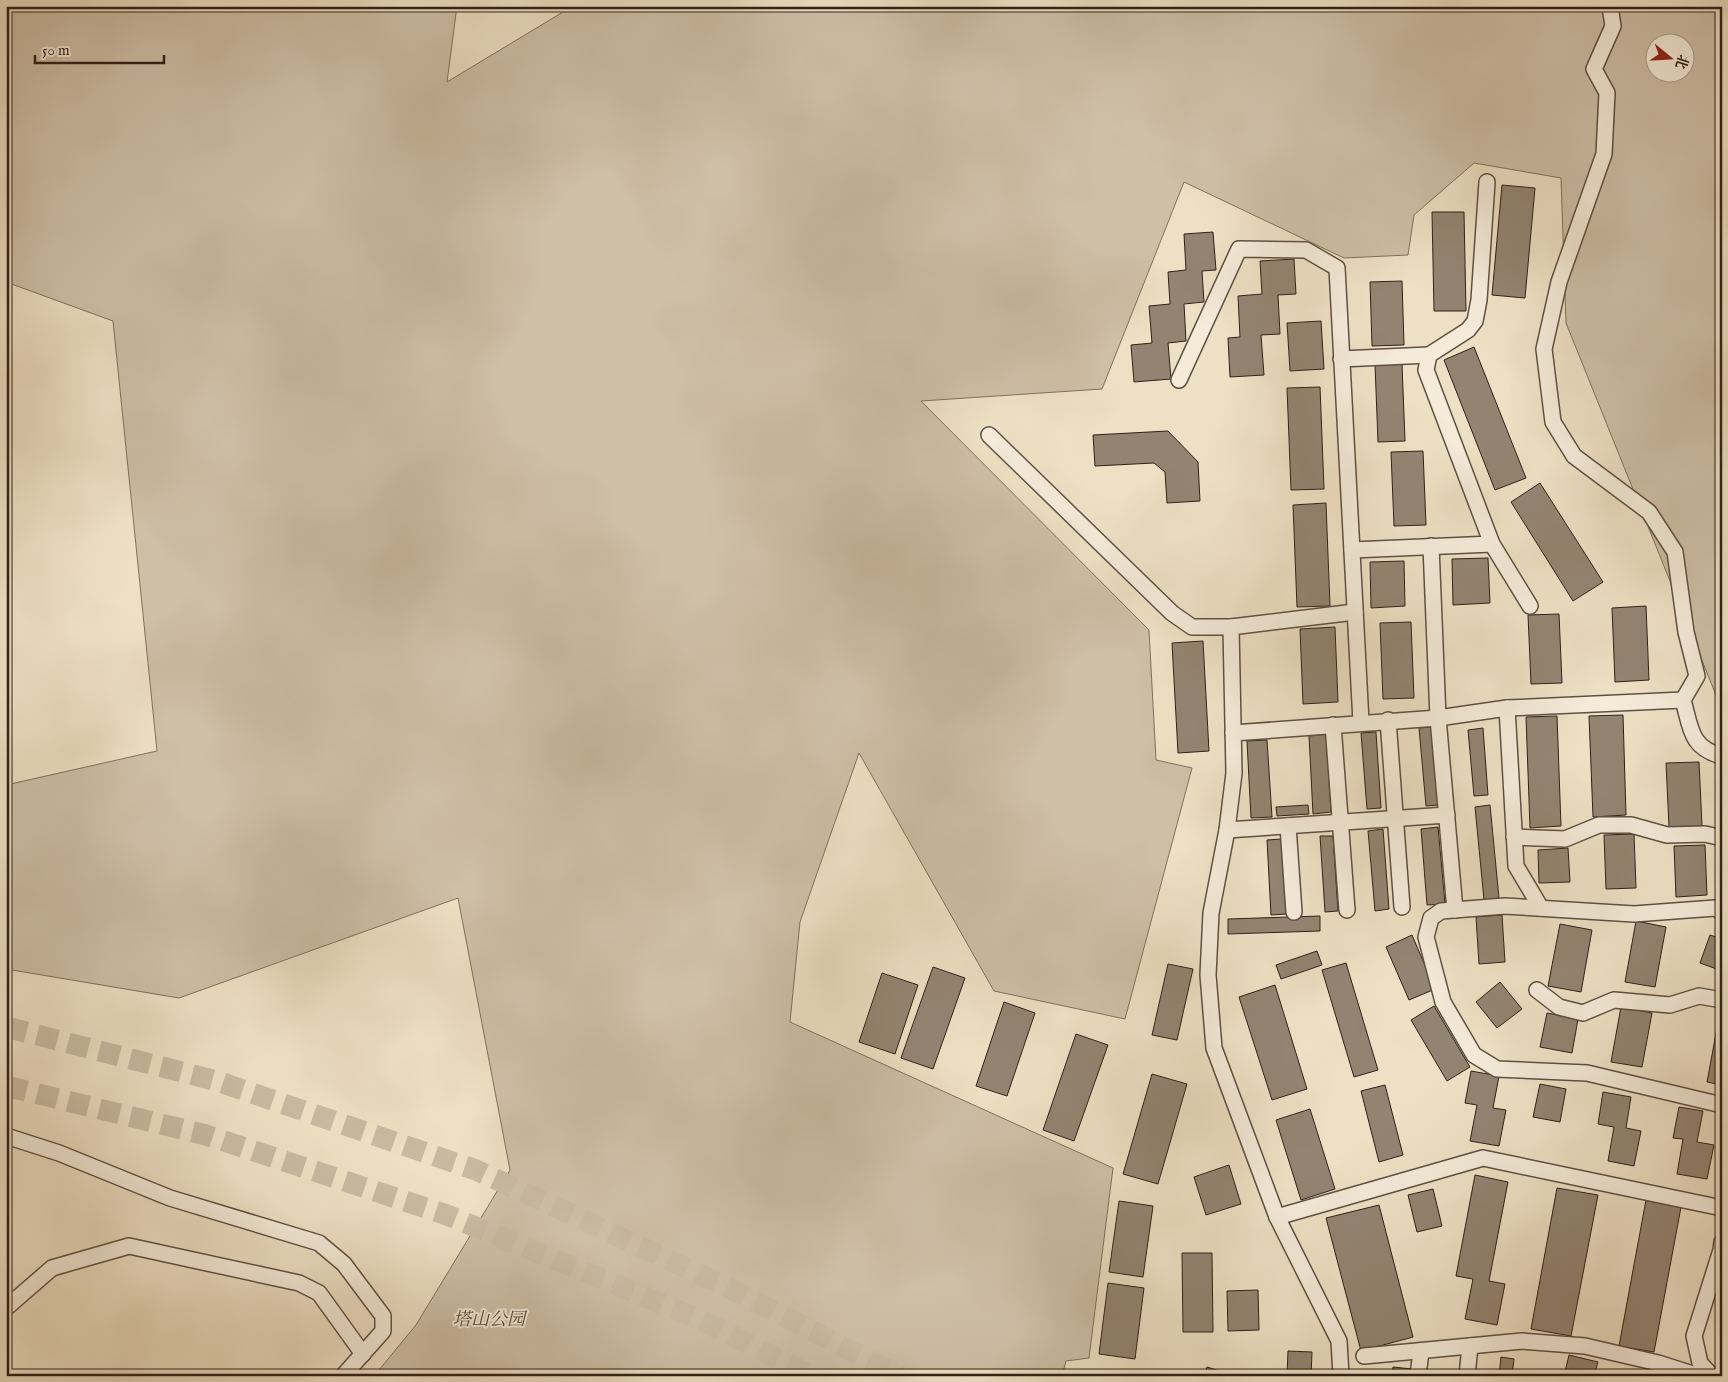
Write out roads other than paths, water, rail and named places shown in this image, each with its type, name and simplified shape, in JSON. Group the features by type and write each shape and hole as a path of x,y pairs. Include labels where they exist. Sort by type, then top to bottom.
{"street":[{"path":"1610,6 1613,26 1594,69 1607,93 1604,154 1558,282 1544,349 1553,422 1574,456 1649,512 1675,552 1686,632 1697,676 1682,700 1693,737 1707,752 1722,756"},
{"path":"1341,358 1429,355 1468,330 1476,321 1487,182"},
{"path":"1179,380 1239,249 1306,250 1337,268 1361,722"},
{"path":"1429,355 1426,370 1492,544 1530,606"},
{"path":"989,435 1172,613 1192,627 1231,626 1355,612"},
{"path":"1352,550 1492,544"},
{"path":"1431,546 1438,718 1455,910"},
{"path":"1231,626 1234,773 1227,830 1211,913 1208,975 1214,1048 1277,1217 1339,1341 1341,1376"},
{"path":"1233,733 1388,720 1438,718 1507,708 1682,700"},
{"path":"1507,708 1516,866 1541,908"},
{"path":"1388,720 1402,907"},
{"path":"1333,725 1347,910"},
{"path":"1227,830 1448,815"},
{"path":"1514,837 1565,839 1599,825 1631,825 1667,835 1705,834 1722,838"},
{"path":"1288,826 1294,912"},
{"path":"1722,912 1714,908 1634,914 1505,906 1442,911 1431,918 1426,937 1443,1002 1474,1055 1497,1069 1587,1074 1722,1105"},
{"path":"1537,990 1559,1007 1583,1013 1614,1000 1670,1005 1699,996 1722,1000"},
{"path":"6,1136 59,1153 170,1198 319,1243 344,1264 383,1316 383,1331 343,1376"},
{"path":"1277,1217 1483,1158 1722,1208"},
{"path":"1712,1376 1700,1363 1694,1336 1722,1242"},
{"path":"6,1308 52,1268 129,1246 299,1283 319,1293 362,1354"},
{"path":"1364,1356 1522,1341 1585,1346 1658,1363 1700,1376"},
{"path":"1466,1376 1470,1346"},
{"path":"1418,1376 1421,1351"}],"tunnel":[{"path":"6,1027 217,1081 476,1170 727,1287 900,1376"},
{"path":"6,1086 206,1135 447,1215 701,1320 812,1376"}],"park label":[{"name":"塔山公园","path":"489,1319"}]}
